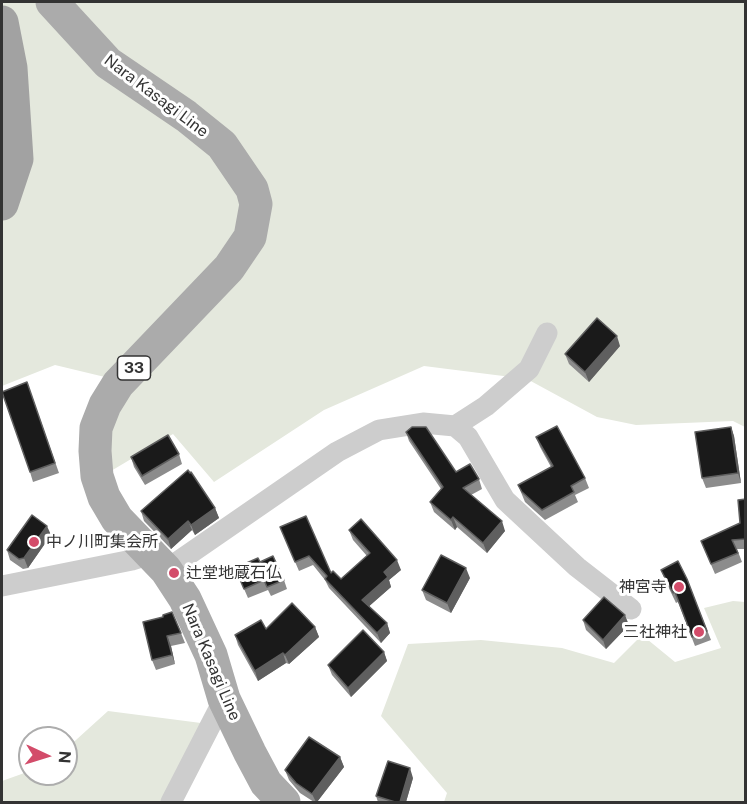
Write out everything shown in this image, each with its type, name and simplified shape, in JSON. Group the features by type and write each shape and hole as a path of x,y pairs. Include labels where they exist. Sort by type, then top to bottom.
{"highway":[{"path":"2,22 11,68 17,159 2,204"}],"main road":[{"name":"Nara Kasagi Line","path":"52,2 108,63 186,116 222,145 252,189 256,204 250,237 229,267 118,384 105,405 96,429 95,451 97,476 104,497 117,519 159,562 194,616 224,699 273,796"}],"street":[{"path":"455,426 486,406 529,369 547,333"},
{"path":"2,586 132,561 159,562 337,452 379,430 423,423 455,426 468,437 505,500 577,567 631,609"},
{"path":"171,802 224,699"}],"shaded area":[{"path":"2,2 745,2 745,427 733,421 636,425 597,417 527,379 424,366 324,410 214,482 173,434 111,471 107,432 134,384 55,365 2,386"},
{"path":"733,601 745,602 745,802 444,802 447,793 381,716 408,644 481,640 562,648 614,663 642,635 675,662 721,648 704,608"},
{"path":"108,711 201,723 173,802 2,802 2,781 18,775 18,786 78,786 78,738"}],"building":[{"path":"597,318 617,336 585,372 565,354"},
{"path":"27,382 55,463 30,472 2,392"},
{"path":"557,426 585,478 571,486 574,492 542,510 522,492 518,485 553,466 536,437"},
{"path":"412,427 426,427 456,472 470,464 479,479 463,488 502,521 483,543 453,517 451,520 430,502 443,487 406,432"},
{"path":"731,427 738,473 702,478 695,432"},
{"path":"168,435 179,454 142,476 131,457"},
{"path":"188,470 215,508 191,525 188,521 168,539 141,511"},
{"path":"746,499 746,539 732,540 738,553 711,564 701,541 740,523 738,500"},
{"path":"32,515 47,526 24,558 19,559 7,550"},
{"path":"306,516 331,573 333,571 341,579 370,553 349,530 361,519 397,560 384,572 388,577 362,600 387,623 377,633 325,579 327,576 309,556 295,562 280,527"},
{"path":"441,555 466,568 447,603 422,590"},
{"path":"273,556 284,580 267,587 264,580 244,589 235,568 258,558 260,562"},
{"path":"678,561 707,631 692,637 675,592 673,593 661,570"},
{"path":"604,597 625,615 603,640 583,620"},
{"path":"292,603 315,627 285,655 283,653 255,671 235,635 261,620 266,629"},
{"path":"172,612 181,633 167,636 172,655 152,660 143,622"},
{"path":"363,630 384,652 348,688 328,665"},
{"path":"309,737 340,757 312,794 296,783 285,770"},
{"path":"388,761 410,768 400,802 376,796"}],"place":[{"name":"中ノ川町集会所","path":"34,542"},
{"name":"辻堂地蔵石仏","path":"174,573"},
{"name":"神宮寺","path":"679,587"},
{"name":"三社神社","path":"699,632"}]}
